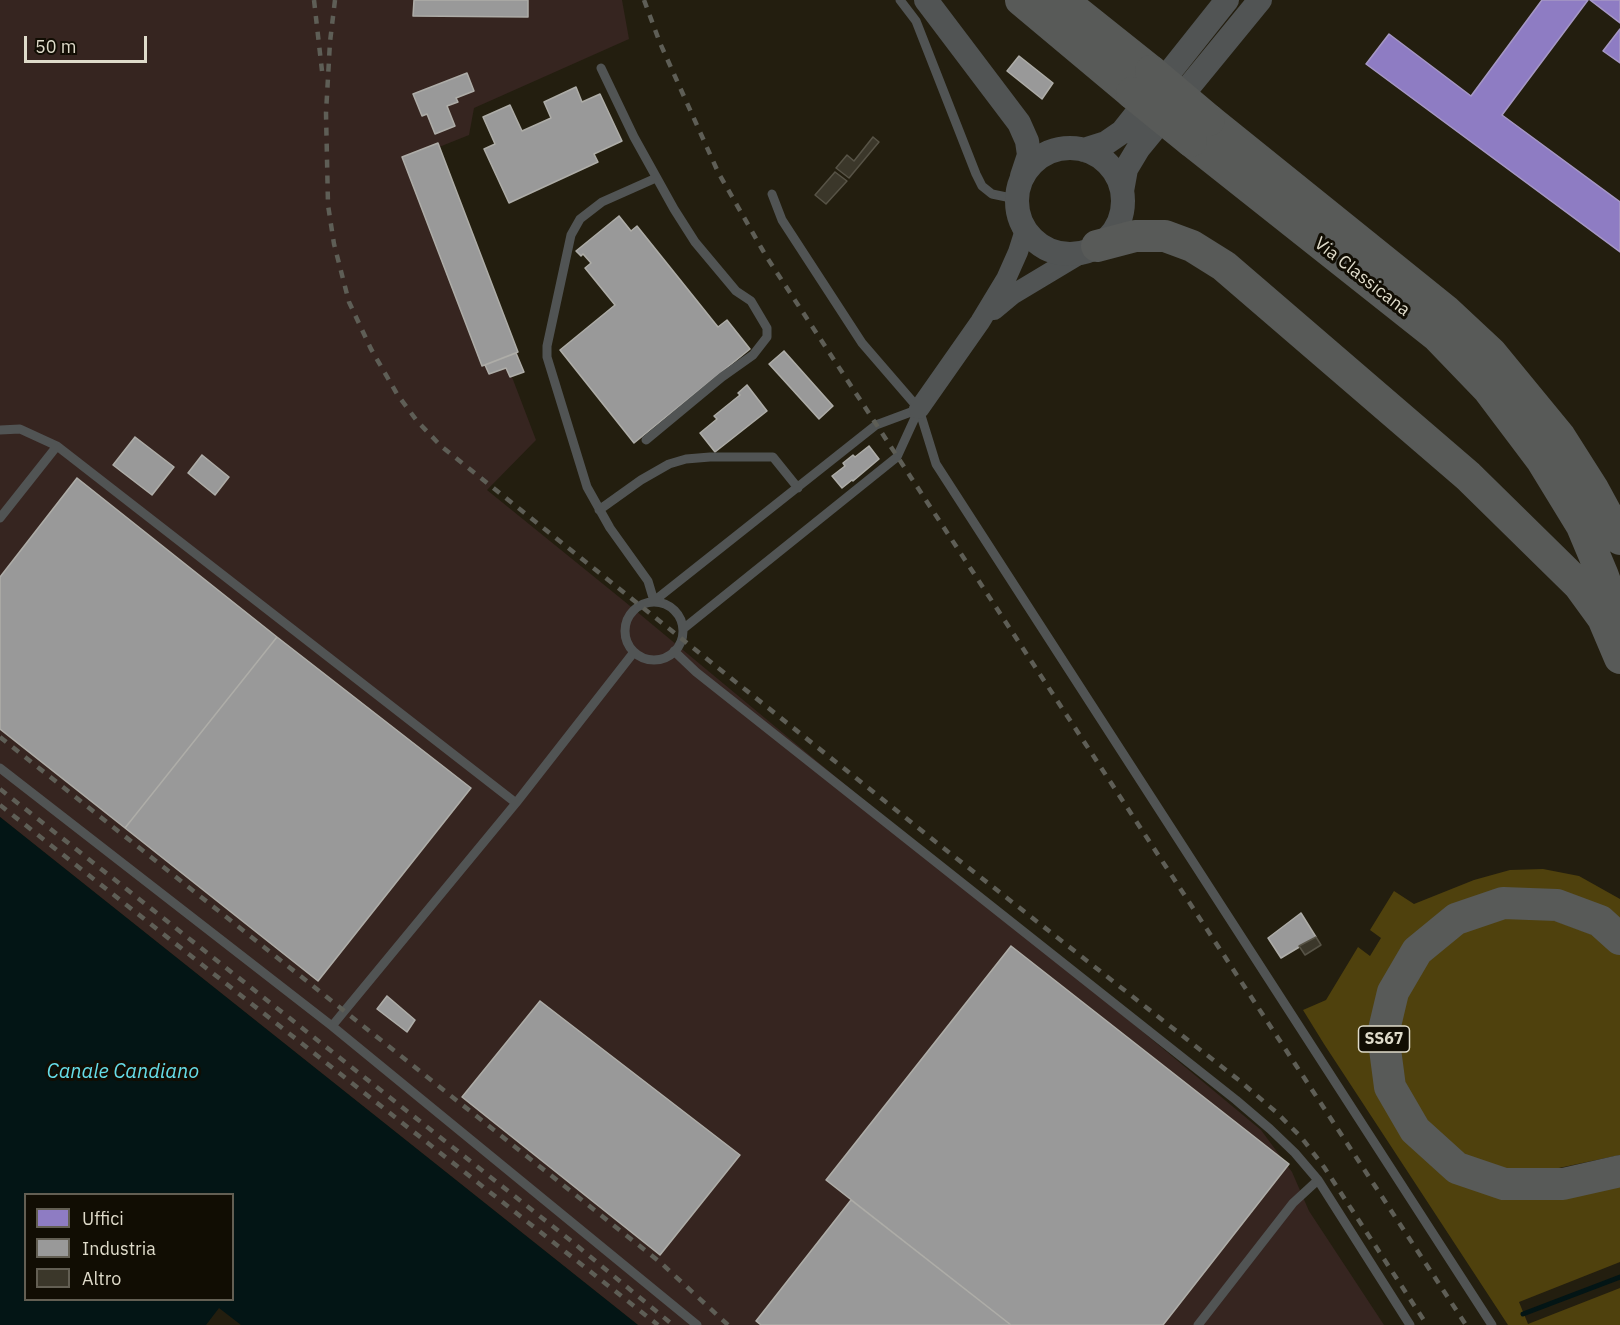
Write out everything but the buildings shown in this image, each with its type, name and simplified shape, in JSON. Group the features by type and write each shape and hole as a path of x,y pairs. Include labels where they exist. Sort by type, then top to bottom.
{"highway":[{"name":"Via Classicana","path":"1021,0 1142,82"},
{"name":"Via Classicana","path":"1062,0 1142,82 1437,336 1489,390 1541,459 1582,526 1620,624"},
{"name":"Via Classicana","path":"1200,131 1446,311 1491,353 1560,437 1593,489 1620,539"},
{"path":"1089,249 1135,236 1165,236 1192,246 1224,266 1468,476 1579,585 1603,618 1620,658"},
{"name":"SS67","path":"1620,939 1600,921 1557,905 1503,903 1456,919 1417,951 1393,992 1383,1034 1390,1087 1415,1130 1457,1168 1504,1184 1563,1184 1620,1171"}],"street":[{"path":"926,0 1019,123 1029,155 1018,190 1018,215 1025,230 1036,242 1050,250 1066,254 1089,249"},
{"path":"1084,150 1106,143 1122,132 1227,0"},
{"path":"980,322 1012,295 1109,236 1118,223 1126,169 1138,149 1260,0"},
{"path":"1018,190 1030,166 1043,155 1067,147 1084,150 1098,156 1109,165 1117,177 1122,192"},
{"path":"919,409 980,322 1006,279 1025,230"}],"lane":[{"path":"900,0 916,21 982,186 992,194 1018,190"},
{"path":"601,68 656,178 695,242 736,291 751,301 767,328 766,337 753,355 722,377 645,440"},
{"path":"654,601 648,581 599,510 587,487 547,357 547,346 571,235 580,219 602,202 656,178"},
{"path":"772,194 782,220 862,343 919,409 936,464 1492,1325"},
{"path":"654,601 671,607 677,613 683,629 682,639 674,651 659,660 641,657 634,652 625,636 627,618 640,605 654,601 876,425 919,409"},
{"path":"683,629 897,457 919,409"},
{"path":"0,430 20,429 57,446 516,803"},
{"path":"0,518 57,446"},
{"path":"599,510 648,476 686,459 773,457 798,488"},
{"path":"674,651 705,680 1236,1100 1295,1153 1318,1180 1410,1325"},
{"path":"332,1026 516,803 634,652"},
{"path":"0,768 332,1026 697,1325"},
{"path":"1198,1325 1293,1203 1318,1180"}],"shaded area":[{"path":"0,0 622,0 629,39 474,108 469,135 439,147 518,352 524,372 512,377 536,440 487,490 1261,1130 1292,1172 1309,1211 1384,1325 638,1325 0,817"},
{"path":"1543,869 1579,876 1620,899 1620,923 1491,894 1377,1013 1441,1171 1620,1179 1620,1262 1519,1302 1528,1324 1620,1288 1620,1325 1508,1325 1303,1010 1326,1000 1358,947 1370,956 1381,938 1370,930 1394,891 1414,904 1474,880 1510,870"},
{"path":"1518,907 1620,945 1620,1155 1554,1169 1517,1171 1486,1167 1430,1135 1399,1077 1394,1036 1403,996 1424,957 1453,931"}],"water":[{"name":"Canale Candiano","path":"0,817 638,1325 241,1325 219,1308 206,1325 0,1325"}],"waterway":[{"path":"1523,1314 1620,1277"}],"railway":[{"path":"314,0 322,71"},
{"path":"335,0 326,113 328,205 334,244 349,302 371,349 397,394 417,421 441,446 1276,1112 1301,1137 1324,1167 1427,1325"},
{"path":"644,0 660,43 718,172 766,256 1466,1325"},
{"path":"0,737 661,1263 728,1325"},
{"path":"0,789 570,1240 673,1325"},
{"path":"0,805 658,1325"}]}
